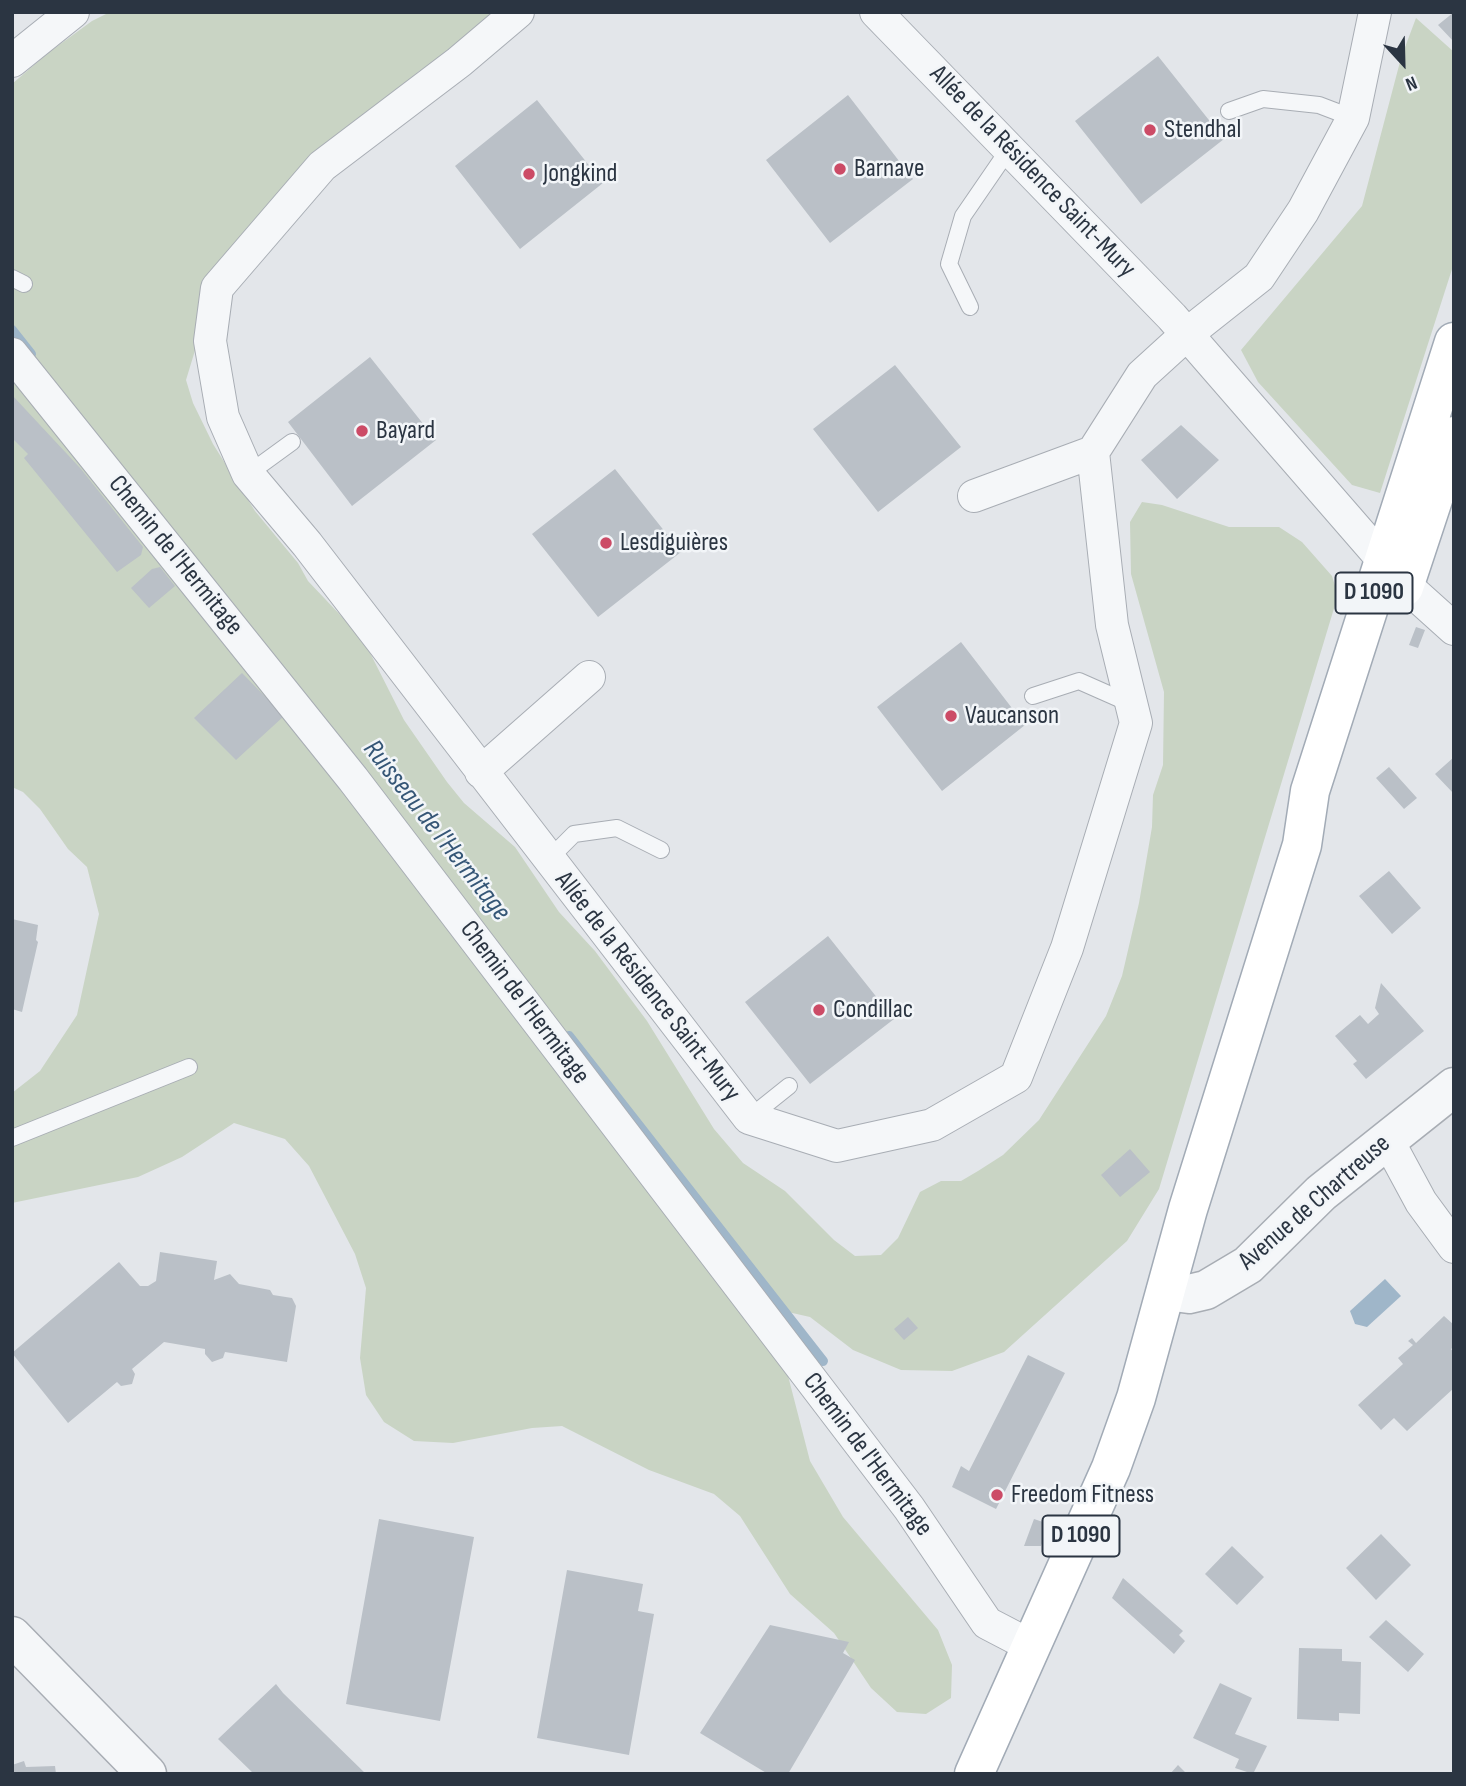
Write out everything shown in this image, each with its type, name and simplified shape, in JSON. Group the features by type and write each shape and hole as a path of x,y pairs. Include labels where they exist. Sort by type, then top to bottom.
{"main road":[{"name":"D 1090","path":"974,1774 1111,1468 1136,1398 1188,1209 1301,845 1330,802 1454,342"},
{"name":"D 1090","path":"1394,572 1454,436"}],"street":[{"path":"12,61 73,12"},
{"name":"Allée de la Résidence Saint-Mury","path":"518,12 459,62 322,166 218,288 210,341 223,417 248,474 307,544 749,1118 837,1146 932,1125 1016,1077 1067,948 1136,723 1112,625 1093,452"},
{"name":"Allée de la Résidence Saint-Mury","path":"876,12 1187,334 1394,572 1454,629"},
{"path":"974,496 1093,452 1142,374 1259,277 1303,211 1353,118 1375,12"},
{"name":"Chemin de l'Hermitage","path":"12,354 353,779 909,1508 986,1623 1033,1647"},
{"path":"481,772 589,677"},
{"name":"Avenue de Chartreuse","path":"1166,1291 1189,1294 1206,1290 1248,1265 1321,1193 1454,1087"},
{"path":"1387,1139 1421,1202 1454,1247"},
{"path":"12,1636 147,1774"}],"lane":[{"path":"1229,111 1263,99 1319,105 1353,118"},
{"path":"970,307 949,264 963,216 1009,149"},
{"path":"248,474 292,442"},
{"path":"1033,696 1079,681 1131,704"},
{"path":"548,860 574,834 617,828 660,850"},
{"path":"12,1138 189,1066"},
{"path":"749,1118 789,1086"}],"green space":[{"path":"110,12 527,12 419,71 362,122 204,321 186,380 193,403 213,444 255,511 298,563 308,581 363,639 404,720 447,782 464,803 515,847 559,912 595,951 647,1021 714,1129 743,1163 785,1191 834,1240 855,1256 881,1255 898,1238 920,1192 941,1181 961,1181 978,1171 1003,1155 1039,1120 1106,1016 1122,976 1139,903 1152,827 1153,795 1163,765 1164,692 1131,574 1130,522 1142,502 1162,505 1229,527 1279,527 1302,542 1332,576 1338,595 1159,1189 1127,1241 1004,1352 952,1371 901,1370 853,1350 810,1317 788,1312 777,1333 810,1461 843,1517 938,1630 952,1665 951,1698 926,1714 897,1712 871,1688 834,1633 790,1594 740,1516 714,1494 649,1470 562,1426 532,1428 453,1443 414,1441 384,1422 366,1395 360,1358 366,1288 355,1254 309,1166 285,1139 234,1123 182,1157 138,1177 12,1203 12,1093 40,1071 77,1015 99,914 87,867 68,849 40,809 23,792 12,787 12,84 48,53 92,21"},
{"path":"1416,18 1454,52 1454,263 1380,493 1352,485 1258,382 1241,350 1362,206 1401,58"}],"water":[{"path":"1385,1279 1401,1296 1367,1327 1355,1324 1350,1311"}],"building":[{"path":"1454,12 1454,42 1438,25"},
{"name":"Stendhal","path":"1158,56 1224,139 1141,204 1075,121"},
{"name":"Barnave","path":"848,95 913,179 830,243 766,160"},
{"name":"Jongkind","path":"537,100 603,183 520,249 455,166"},
{"name":"Bayard","path":"370,357 436,440 352,506 288,422"},
{"path":"895,365 961,447 878,512 813,429"},
{"path":"12,395 81,469 143,547 141,555 117,572 24,458 28,454 12,438"},
{"path":"1181,425 1219,460 1177,499 1141,460"},
{"name":"Lesdiguières","path":"615,469 681,552 598,617 532,534"},
{"path":"160,567 175,586 149,608 131,588 152,569"},
{"path":"1416,627 1425,630 1418,648 1409,645"},
{"name":"Vaucanson","path":"961,642 1025,725 942,791 877,707"},
{"path":"242,673 284,716 236,760 194,718"},
{"path":"1454,757 1454,794 1435,774"},
{"path":"1389,767 1417,798 1404,809 1376,778"},
{"path":"1389,871 1421,908 1392,934 1359,896"},
{"path":"12,919 38,925 38,942 22,1012 12,1009"},
{"name":"Condillac","path":"828,936 894,1019 810,1084 745,1002"},
{"path":"1381,983 1424,1031 1366,1079 1353,1064 1357,1061 1335,1036 1360,1015 1368,1024 1379,1014 1375,1008"},
{"path":"1130,1149 1150,1172 1120,1197 1101,1175"},
{"path":"160,1252 217,1261 214,1280 230,1274 239,1284 270,1290 273,1295 292,1298 296,1306 287,1362 225,1352 223,1358 212,1362 205,1354 205,1349 164,1342 132,1369 135,1374 132,1384 121,1386 117,1382 68,1423 12,1353 119,1262 140,1286 148,1286 156,1281"},
{"path":"1444,1316 1454,1325 1454,1347 1451,1349 1454,1353 1454,1388 1407,1431 1394,1418 1381,1430 1358,1405 1403,1364 1398,1358 1413,1345 1408,1341 1412,1338 1416,1343"},
{"path":"908,1317 918,1328 904,1340 894,1329"},
{"path":"1028,1355 1065,1373 996,1509 952,1487 961,1466 969,1471"},
{"path":"379,1519 474,1537 440,1721 346,1704"},
{"path":"1034,1519 1049,1524 1041,1546 1024,1546"},
{"path":"1381,1534 1411,1565 1376,1600 1346,1568"},
{"path":"1232,1546 1264,1577 1237,1605 1205,1574"},
{"path":"567,1570 643,1584 638,1611 654,1614 629,1755 537,1738"},
{"path":"1123,1578 1183,1631 1179,1635 1185,1641 1174,1654 1112,1598"},
{"path":"1386,1620 1424,1654 1408,1672 1369,1637"},
{"path":"770,1625 849,1642 843,1653 855,1660 788,1774 768,1774 700,1733"},
{"path":"1299,1648 1342,1649 1342,1661 1361,1662 1360,1714 1339,1713 1339,1721 1297,1719"},
{"path":"1220,1683 1252,1698 1235,1734 1267,1746 1253,1774 1235,1768 1239,1759 1193,1738"},
{"path":"276,1684 366,1774 254,1774 218,1739"},
{"path":"24,1761 26,1767 55,1766 56,1774 12,1774 12,1765"},
{"path":"1178,1765 1187,1774 1170,1774"}],"waterway":[{"name":"Ruisseau de l'Hermitage","path":"12,330 31,354"},
{"name":"Ruisseau de l'Hermitage","path":"569,1036 823,1361"}],"place":[{"name":"Stendhal","path":"1150,130"},
{"name":"Barnave","path":"840,169"},
{"name":"Jongkind","path":"529,174"},
{"name":"Bayard","path":"362,431"},
{"name":"Lesdiguières","path":"606,543"},
{"name":"Vaucanson","path":"951,716"},
{"name":"Condillac","path":"819,1010"},
{"name":"Freedom Fitness","path":"997,1495"}]}
